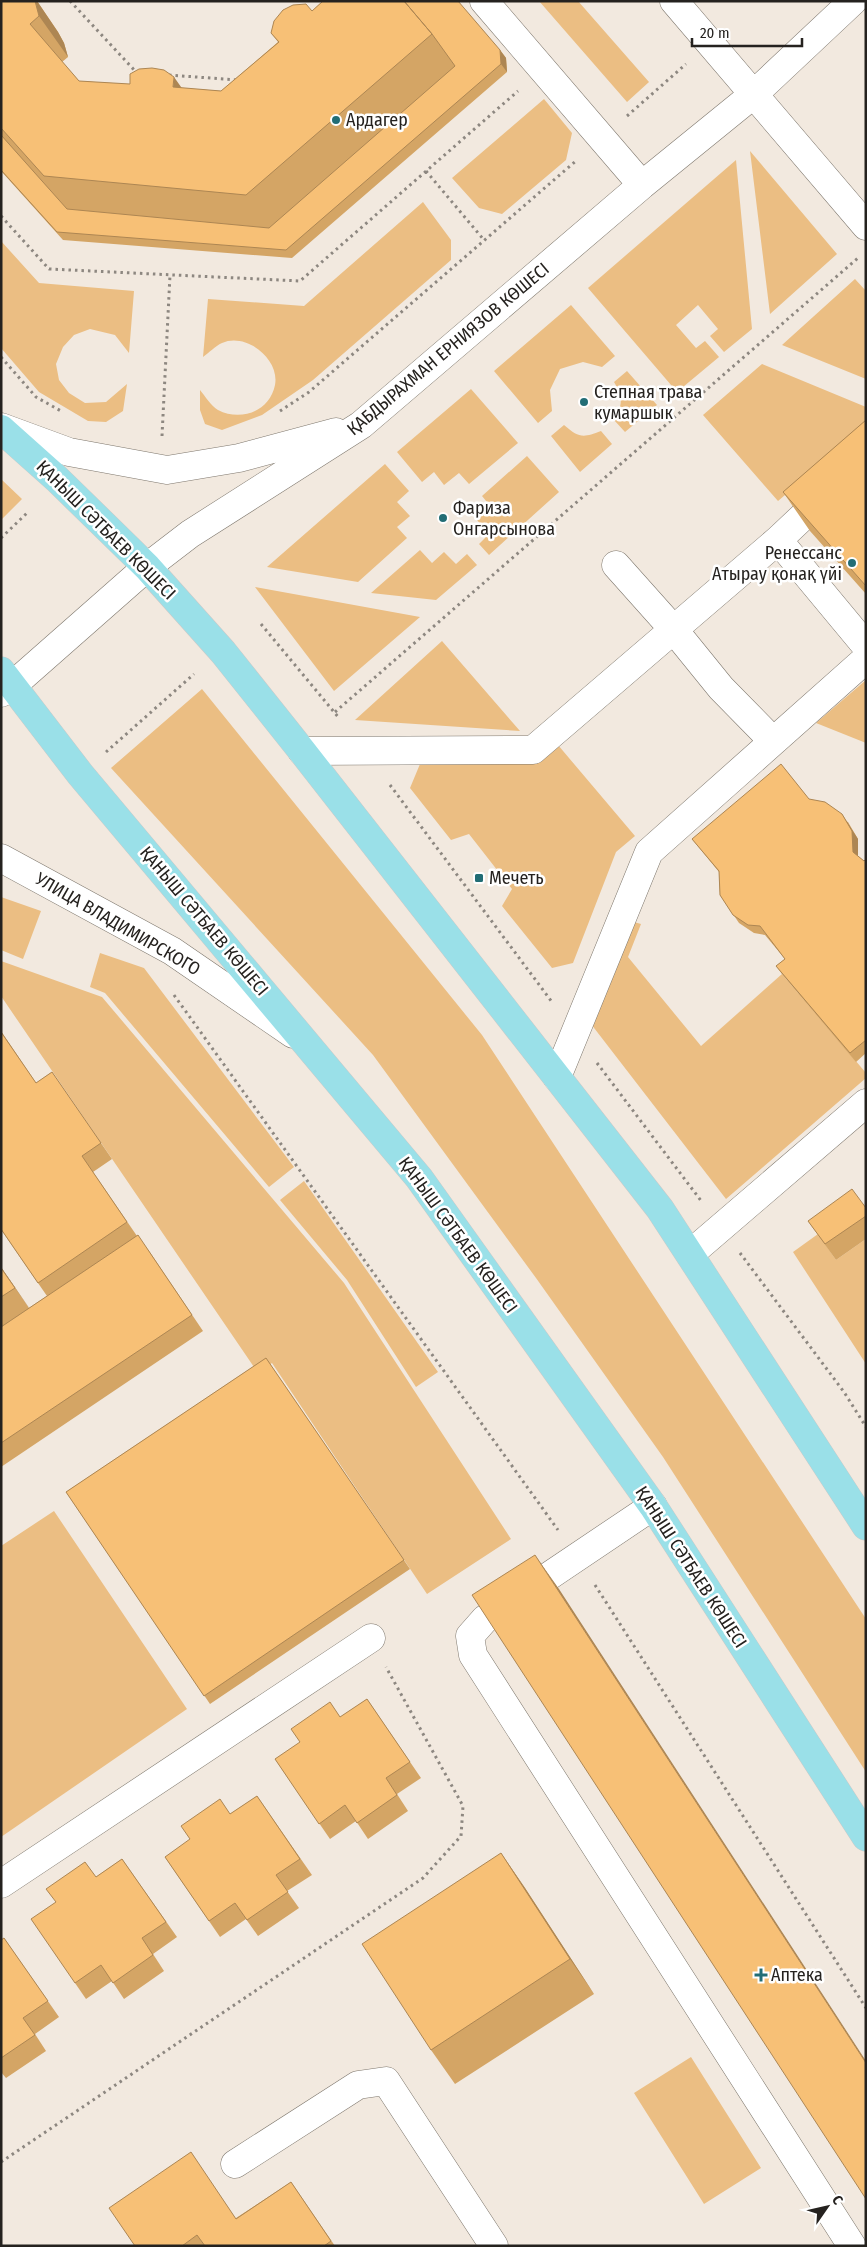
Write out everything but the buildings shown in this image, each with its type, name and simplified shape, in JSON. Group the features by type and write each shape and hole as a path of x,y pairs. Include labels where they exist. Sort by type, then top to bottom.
{"main road":[{"name":"ҚАНЫШ СӘТБАЕВ КӨШЕСІ","path":"1,428 57,479 147,567 223,652 302,751 660,1209 866,1526"},
{"name":"ҚАНЫШ СӘТБАЕВ КӨШЕСІ","path":"5,683 419,1178 653,1506 866,1837"}],"street":[{"path":"484,1 642,185"},
{"path":"674,1 866,226"},
{"name":"ҚАБДЫРАХМАН ЕРНИЯЗОВ КӨШЕСІ","path":"5,683 190,534 361,426 642,185 754,94 853,1"},
{"path":"1,428 69,452 167,470 239,458 361,426"},
{"path":"302,751 533,750 778,540 866,457"},
{"path":"778,540 866,646"},
{"path":"616,566 674,630 721,688 773,741"},
{"path":"557,1077 649,852 866,659"},
{"name":"УЛИЦА ВЛАДИМИРСКОГО","path":"1,858 172,951 307,1043"},
{"path":"690,1254 866,1104"},
{"path":"653,1506 485,1619 470,1636 473,1655 852,2246"},
{"path":"1,1884 371,1638"},
{"path":"235,2164 358,2085 386,2080 494,2246"}],"path":[{"path":"70,1 136,73 145,74"},
{"path":"276,414 309,392 710,42"},
{"path":"1,216 49,269 300,281 543,70"},
{"path":"165,75 242,80"},
{"path":"426,171 484,240"},
{"path":"335,712 858,258"},
{"path":"162,439 170,275"},
{"path":"1,357 36,397 69,416"},
{"path":"1,538 27,513"},
{"path":"106,752 194,674"},
{"path":"171,991 578,1557 866,2008"},
{"path":"1,2162 423,1878 461,1836 463,1806 371,1638"}],"shaded area":[{"path":"539,1 578,1 649,82 627,102"},
{"path":"544,99 572,133 566,160 502,214 479,208 452,178"},
{"path":"750,151 837,254 770,314"},
{"path":"736,160 752,329 724,352 710,336 718,329 698,305 676,325 696,348 705,341 719,357 677,392 588,288"},
{"path":"423,202 451,240 451,260 313,380 262,415 222,430 205,424 200,410 200,390 218,410 236,415 253,412 261,408 272,394 275,385 275,375 267,357 251,345 241,341 222,343 203,357 208,299 304,306"},
{"path":"1,241 39,283 134,291 129,353 115,335 90,329 74,335 63,347 56,364 59,380 69,393 85,403 106,402 127,384 123,411 106,422 88,421 39,392 1,348"},
{"path":"855,279 866,291 866,379 782,345"},
{"path":"571,305 615,356 602,367 583,362 560,369 550,390 552,411 538,423 494,371"},
{"path":"762,364 866,407 866,426 778,501 703,415"},
{"path":"627,371 657,405 625,432 614,420 621,401 614,382"},
{"path":"471,389 518,443 469,484 459,473 444,485 434,472 422,482 397,452"},
{"path":"564,425 581,436 601,431 612,444 580,472 551,436"},
{"path":"527,456 559,492 489,555 479,544 489,534 477,520 491,507 482,496"},
{"path":"385,464 409,491 397,502 410,516 397,527 407,538 358,582 267,567"},
{"path":"1,479 22,499 1,520"},
{"path":"420,550 432,563 444,552 456,564 467,554 477,565 436,600 371,593"},
{"path":"255,587 420,617 334,691"},
{"path":"442,641 520,731 355,720"},
{"path":"866,680 866,743 816,723"},
{"path":"202,689 482,1035 866,1619 866,1772 663,1457 536,1278 373,1055 111,768"},
{"path":"558,745 635,836 616,852 573,963 552,968 502,906 512,889 469,834 451,840 410,788 420,764 538,762"},
{"path":"1,897 41,911 23,959 1,950"},
{"path":"634,922 641,924 628,957 701,1046 782,974 866,1073 866,1078 726,1199 591,1024"},
{"path":"100,953 144,968 294,1167 269,1187 105,993 90,987"},
{"path":"1,961 102,997 344,1283 511,1539 427,1594 272,1363 258,1373 1,996"},
{"path":"304,1181 438,1372 416,1387 347,1280 280,1200"},
{"path":"818,1234 836,1260 866,1239 866,1364 793,1252"},
{"path":"54,1511 187,1709 1,1837 1,1546"},
{"path":"691,2057 761,2168 704,2204 634,2093"}],"place":[{"name":"Ардагер","path":"336,120"},
{"name":"Степная трава кумаршык","path":"584,402"},
{"name":"Фариза Онгарсынова","path":"443,518"},
{"name":"Ренессанс Атырау қонақ үйі","path":"852,563"},
{"name":"Мечеть","path":"479,878"},
{"name":"Аптека","path":"761,1975"}]}
